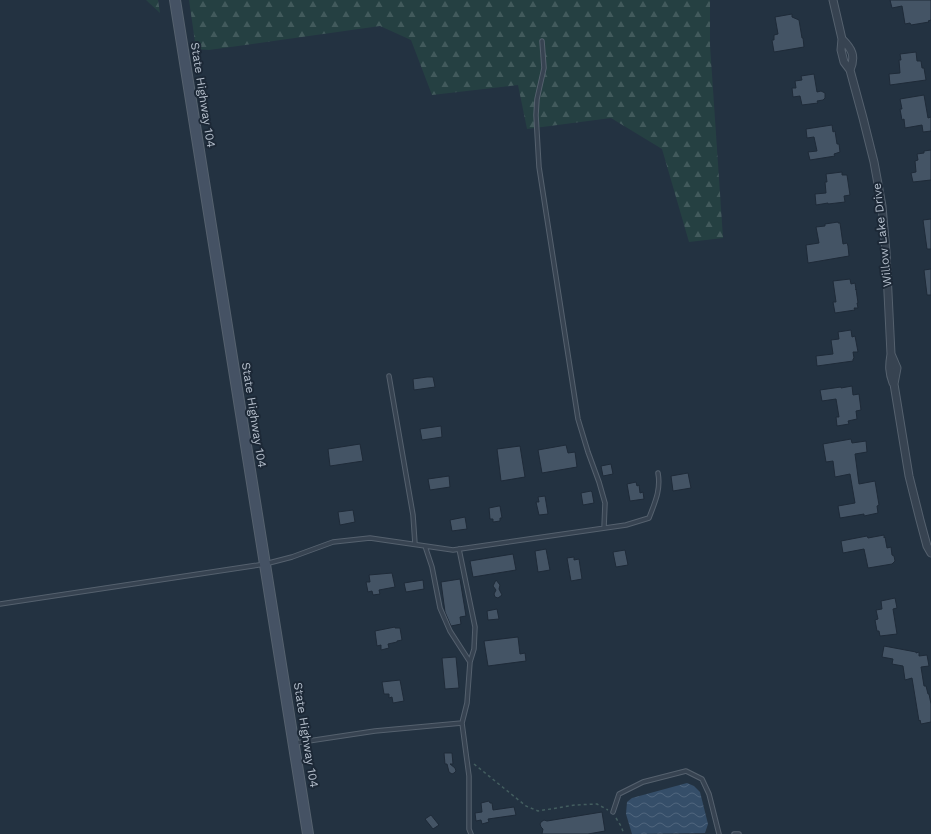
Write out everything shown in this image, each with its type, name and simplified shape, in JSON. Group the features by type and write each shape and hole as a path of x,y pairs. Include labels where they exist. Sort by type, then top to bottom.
{"main road":[{"name":"State Highway 104","path":"175,0 308,834"}],"street":[{"name":"Willow Lake Drive","path":"833,0 842,39 849,46 853,55 853,62 850,70 874,162 882,206 886,252 891,354 897,368 894,384 909,476 922,527 931,553"}],"lane":[{"path":"542,41 544,68 537,99 536,115 539,168 578,419 605,504 604,528"},
{"path":"390,376 413,515 415,544"},
{"path":"0,604 265,564 292,557 333,542 370,538 453,550 626,525 649,518 658,493 658,473"},
{"path":"425,546 432,567 440,608 450,631 470,662"},
{"path":"459,549 475,627 474,649 470,662 467,703 462,723 469,776 469,829 471,834"},
{"path":"294,743 375,732 462,723"},
{"path":"613,812 620,794 642,782 686,771 702,779 709,794 718,834"},
{"path":"734,834 739,834"}],"path":[{"path":"466,758 526,806 538,811 575,805 596,804 613,812 624,834"}],"green space":[{"path":"146,0 158,0 160,13"},
{"path":"189,0 710,0 710,45 723,238 689,242 662,149 611,118 527,129 518,85 432,95 411,40 380,26 209,50 196,49"}],"water":[{"path":"687,783 694,786 700,792 708,824 705,833 632,834 626,814 627,802 632,798"}],"building":[{"path":"890,0 931,0 931,20 928,21 929,22 911,25 910,23 905,24 902,6 892,8"},
{"path":"792,14 792,17 799,20 804,47 774,52 772,40 774,40 774,35 778,34 775,17"},
{"path":"916,52 917,61 921,61 922,68 924,68 926,80 890,85 889,74 900,73 900,54"},
{"path":"814,74 817,92 821,91 825,93 825,98 817,101 818,103 802,105 800,96 793,97 792,88 796,88 795,81 802,80 801,76"},
{"path":"924,95 928,118 931,117 931,131 923,132 922,125 905,128 904,119 902,120 900,109 902,109 900,99"},
{"path":"832,125 833,132 835,131 837,144 839,144 840,152 834,154 835,156 810,160 808,152 817,151 814,137 807,138 806,129"},
{"path":"931,150 931,180 913,182 911,173 916,172 915,161 918,160 917,154"},
{"path":"842,172 842,175 847,175 850,195 844,196 845,202 816,205 815,194 826,193 826,174"},
{"path":"931,219 931,249 927,249 923,220"},
{"path":"838,222 840,223 843,244 847,243 848,246 849,256 808,263 806,245 819,243 816,227"},
{"path":"931,269 931,295 927,295 924,270"},
{"path":"850,279 851,284 855,283 858,308 854,308 855,310 835,313 833,302 836,302 833,281"},
{"path":"851,330 852,337 855,336 858,352 853,352 853,361 817,366 816,356 833,354 831,340 839,339 838,332"},
{"path":"433,377 435,387 414,390 413,379"},
{"path":"852,386 853,395 859,394 861,410 856,411 857,419 848,421 849,424 837,426 836,417 839,417 836,399 822,401 820,390"},
{"path":"441,426 442,437 422,440 420,429"},
{"path":"851,439 852,443 866,441 867,452 855,454 859,484 875,481 879,505 877,506 878,513 840,518 838,506 855,503 850,474 835,477 833,461 826,462 823,444"},
{"path":"360,444 363,461 330,466 328,449"},
{"path":"566,445 568,453 575,452 577,467 542,473 538,450"},
{"path":"520,446 525,477 501,481 497,449"},
{"path":"611,464 613,474 603,476 601,466"},
{"path":"688,473 691,488 673,491 671,476"},
{"path":"449,476 450,487 430,490 428,479"},
{"path":"636,482 637,486 639,485 640,493 643,492 644,499 630,501 627,484"},
{"path":"591,491 594,503 583,505 581,493"},
{"path":"545,496 548,514 539,515 536,502 539,502 538,497"},
{"path":"500,506 502,518 500,518 500,521 493,522 493,519 490,519 489,508"},
{"path":"353,510 355,522 340,525 338,512"},
{"path":"465,517 467,529 452,531 450,520"},
{"path":"884,535 887,548 891,547 892,555 894,556 895,561 892,564 868,568 864,549 843,553 841,541 867,536 868,538"},
{"path":"546,549 550,570 538,572 535,551"},
{"path":"625,550 628,565 616,567 613,552"},
{"path":"513,554 516,570 473,577 470,561"},
{"path":"574,557 574,560 579,559 582,579 571,581 567,558"},
{"path":"392,573 395,587 379,590 380,594 373,595 372,591 368,592 366,582 370,582 369,575"},
{"path":"460,579 466,616 460,617 461,624 451,626 445,612 441,582"},
{"path":"423,580 424,589 406,592 404,583"},
{"path":"496,580 500,585 499,589 502,595 498,598 495,597 494,594 496,590 493,586"},
{"path":"895,598 897,608 893,609 897,634 880,636 879,631 877,631 875,620 878,619 876,610 882,609 881,601"},
{"path":"497,609 499,619 488,620 487,611"},
{"path":"395,627 400,628 402,640 388,644 389,648 381,650 381,645 377,646 375,631"},
{"path":"518,637 520,654 525,653 526,661 488,666 484,641"},
{"path":"884,646 916,653 919,652 919,656 927,655 929,666 921,667 924,686 926,686 931,704 931,722 921,724 920,720 919,721 912,678 905,680 903,666 892,664 893,659 882,657"},
{"path":"456,657 459,688 445,689 442,658"},
{"path":"400,680 404,701 393,703 392,697 389,698 389,694 384,694 382,682"},
{"path":"444,753 452,753 453,764 450,764 456,771 452,774 449,772 447,764 445,764"},
{"path":"489,801 492,803 493,810 514,807 516,815 488,819 489,822 482,824 481,820 476,821 475,813 482,812 481,803"},
{"path":"602,812 605,831 588,834 542,834 543,829 540,824 544,820 547,821"},
{"path":"431,815 439,825 433,829 425,819"}]}
